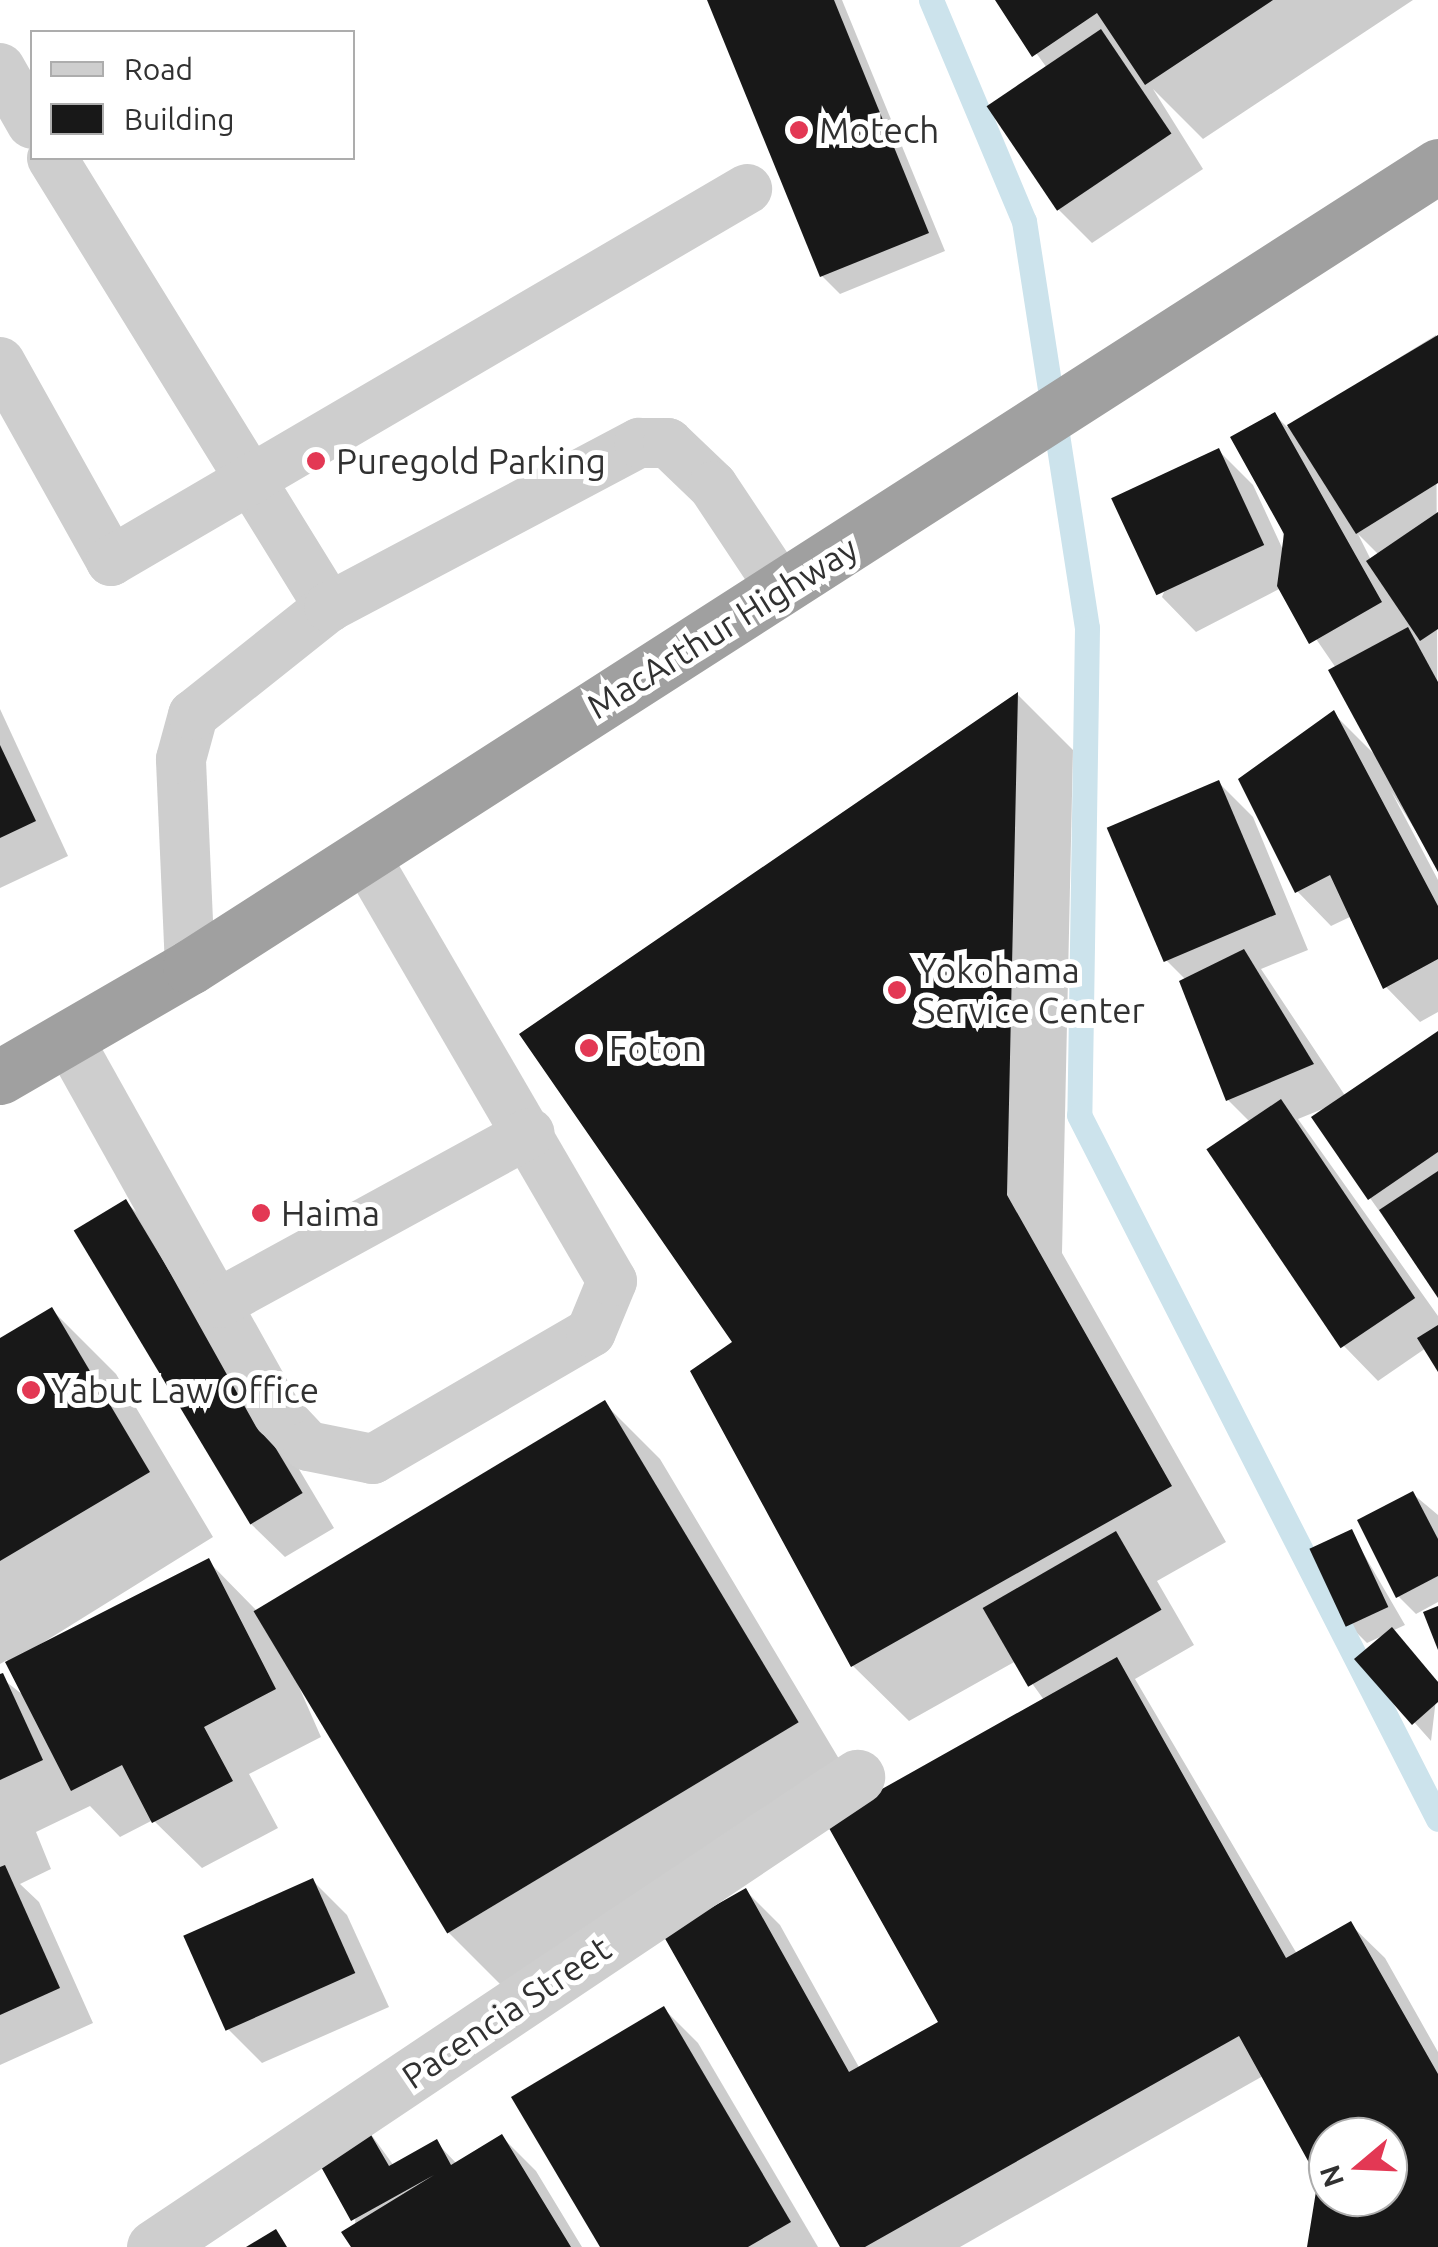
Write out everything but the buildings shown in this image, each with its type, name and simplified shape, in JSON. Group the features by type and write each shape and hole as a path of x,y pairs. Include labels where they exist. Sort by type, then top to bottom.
{"highway":[{"name":"MacArthur Highway","path":"0,1077 190,967 1438,166"}],"street":[{"name":"Pacencia Street","path":"154,2247 857,1777"}],"lane":[{"path":"0,68 30,120"},
{"path":"53,160 255,475 328,607"},
{"path":"0,362 111,561 747,189"},
{"path":"190,967 180,759 193,714 328,607 639,443 668,443 714,486 782,590"},
{"path":"68,1039 278,1414 308,1446 374,1458 592,1332 608,1307 612,1282 364,856"},
{"path":"219,1303 528,1133"}],"waterway":[{"path":"931,0 1024,221 1087,628 1079,1115 1438,1819"}],"place":[{"name":"Motech","path":"799,130"},
{"name":"Puregold Parking","path":"316,461"},
{"name":"Yokohama Service Center","path":"897,990"},
{"name":"Foton","path":"589,1048"},
{"name":"Haima","path":"261,1213"},
{"name":"Yabut Law Office","path":"31,1390"}]}
